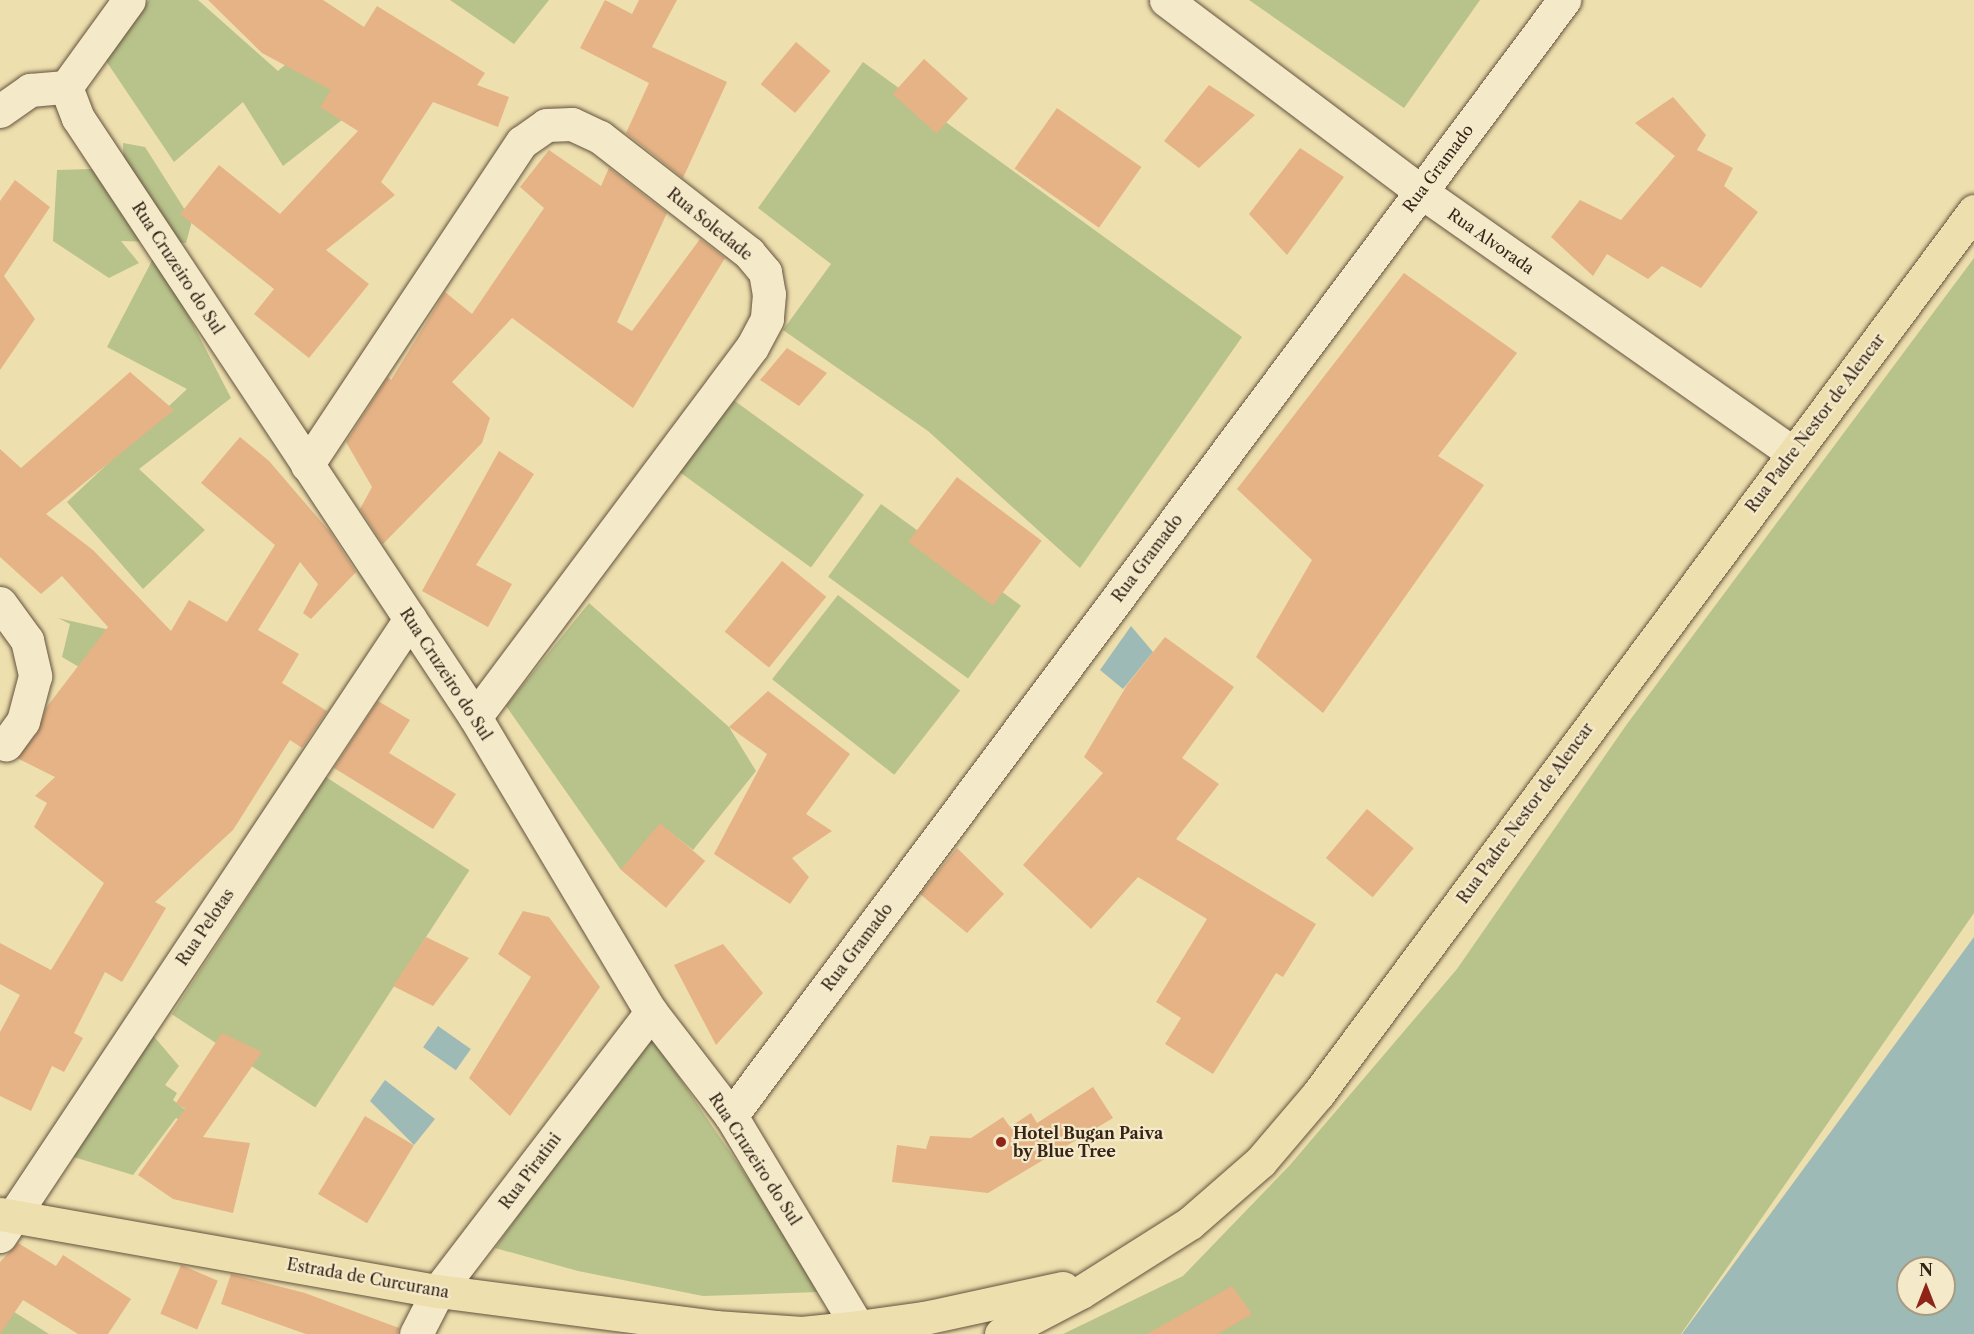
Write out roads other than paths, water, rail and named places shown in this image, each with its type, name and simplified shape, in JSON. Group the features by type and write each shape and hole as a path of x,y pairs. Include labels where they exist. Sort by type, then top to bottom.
{"main road":[{"name":"Rua Padre Nestor de Alencar","path":"1001,1334 1115,1271 1190,1223 1261,1161 1318,1094 1792,452 1974,211"},
{"name":"Estrada de Curcurana","path":"4,1222 438,1291 723,1332 802,1334 858,1327 1002,1302 1115,1271"}],"street":[{"path":"0,111 30,90 66,87 129,0"},
{"name":"Rua Alvorada","path":"1166,0 1420,191 1792,452"},
{"name":"Rua Gramado","path":"731,1116 1564,0"},
{"name":"Rua Cruzeiro do Sul","path":"66,87 78,118 475,717 651,1012 731,1116 858,1327"},
{"name":"Rua Soledade","path":"307,465 522,142 546,124 572,124 600,137 749,253 765,272 769,294 767,319 752,347 475,717"},
{"path":"0,603 27,640 34,676 23,721 6,744"},
{"name":"Rua Pelotas","path":"4,1222 410,619"},
{"name":"Rua Piratini","path":"416,1334 438,1291 651,1012"}],"water":[{"path":"1131,626 1153,652 1123,689 1100,670"},
{"path":"1974,937 1974,1334 1682,1334"},
{"path":"438,1026 471,1049 456,1070 423,1047"},
{"path":"385,1080 435,1119 414,1145 370,1101"}],"place":[{"name":"Hotel Bugan Paiva by Blue Tree","path":"1001,1142"}]}
